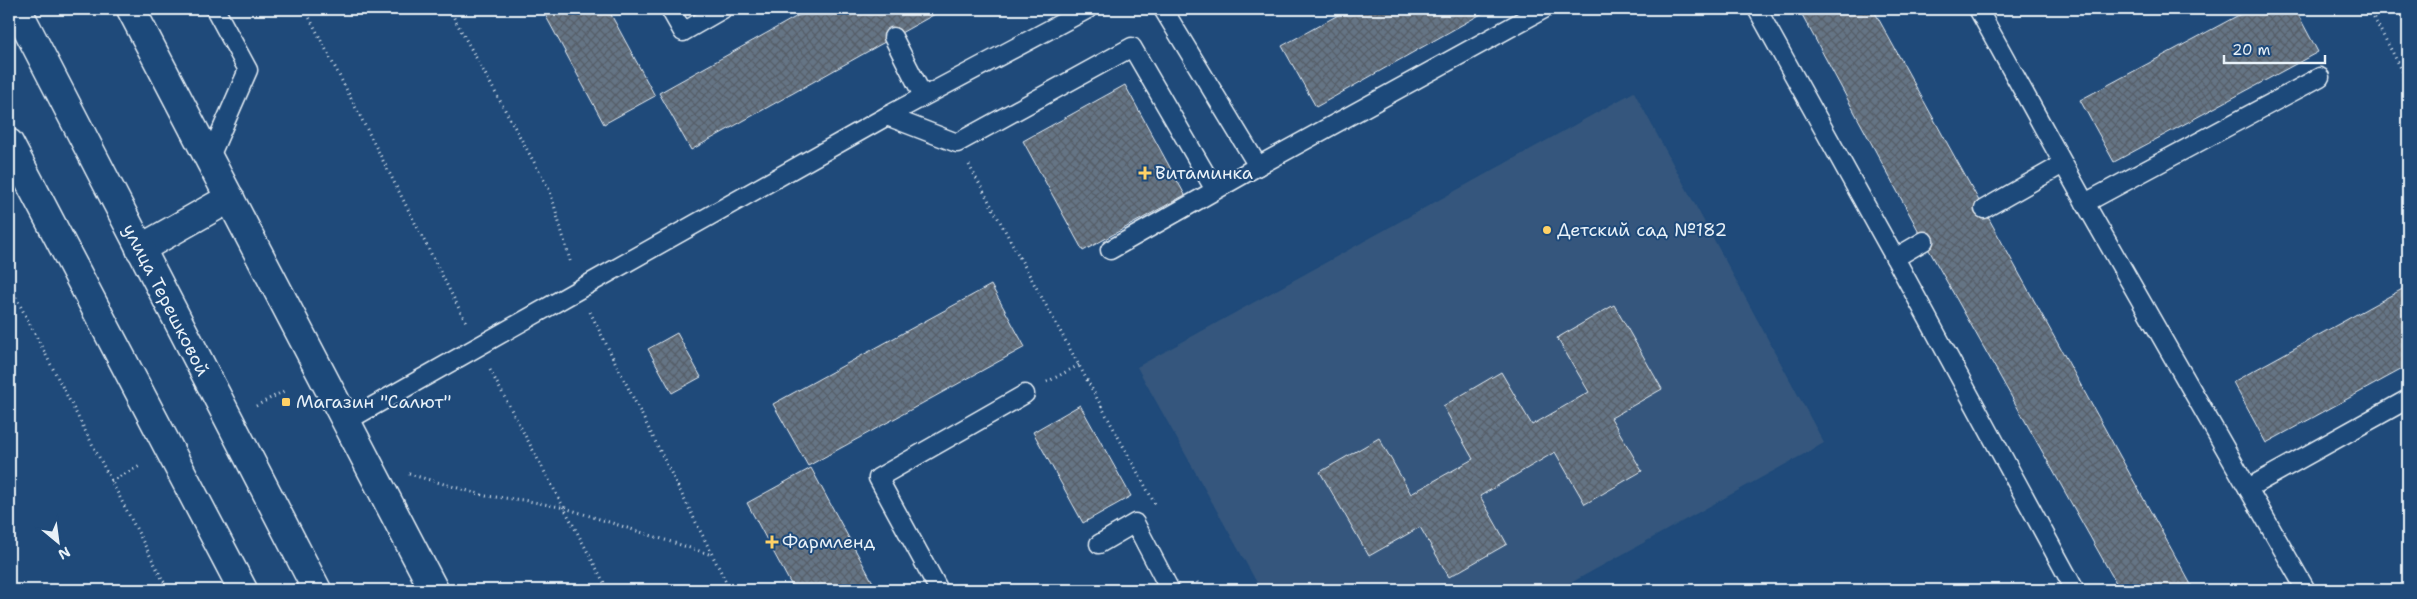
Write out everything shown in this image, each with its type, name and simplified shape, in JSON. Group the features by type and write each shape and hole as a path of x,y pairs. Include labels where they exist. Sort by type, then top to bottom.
{"main road":[{"name":"улица Терешковой","path":"17,9 317,590"},
{"path":"131,9 364,460 434,590"},
{"path":"9,143 243,590"},
{"path":"140,249 230,198"}],"lane":[{"path":"209,159 248,70 215,9"},
{"path":"670,9 683,32 723,9"},
{"path":"345,422 579,291 679,231 923,96 1088,9"},
{"path":"1163,9 1258,166"},
{"path":"1110,250 1258,166 1544,9"},
{"path":"1757,9 1895,258 2075,590"},
{"path":"1978,9 2085,203 2306,590"},
{"path":"893,37 923,96"},
{"path":"887,116 957,143 1132,47 1215,190"},
{"path":"2085,203 2320,77"},
{"path":"1984,209 2063,164"},
{"path":"1895,258 1924,241"},
{"path":"939,590 878,478 1025,394"},
{"path":"2248,488 2408,399"},
{"path":"1099,544 1135,523 1170,590"}],"path":[{"path":"306,9 478,347 608,590"},
{"path":"450,9 550,191 579,291 730,590"},
{"path":"2369,9 2408,81"},
{"path":"957,143 1158,510"},
{"path":"9,284 168,590"},
{"path":"1025,394 1079,365"},
{"path":"364,460 486,496 565,508 712,555"},
{"path":"1192,574 1201,590"}],"shaded area":[{"name":"Детский сад №182","path":"1634,92 1824,443 1558,590 1261,590 1137,367"}],"building":[{"path":"542,9 608,9 655,96 604,124"},
{"path":"810,9 944,9 691,150 659,93"},
{"path":"1349,9 1490,9 1316,107 1282,46"},
{"path":"1799,9 1873,9 2194,590 2120,590 1924,241"},
{"path":"2250,9 2295,9 2318,52 2114,162 2080,100"},
{"path":"1125,85 1185,195 1083,251 1023,141"},
{"path":"991,285 1025,347 808,466 773,404"},
{"path":"2408,286 2408,366 2266,443 2233,382"},
{"path":"1614,305 1662,389 1611,418 1642,471 1585,504 1555,452 1480,496 1507,544 1449,577 1420,527 1369,556 1320,472 1379,438 1411,494 1473,459 1443,406 1501,372 1532,425 1589,392 1557,338"},
{"path":"677,333 701,377 672,393 648,349"},
{"path":"1080,405 1131,496 1083,523 1033,432"},
{"path":"811,468 877,590 794,590 747,503"}],"place":[{"name":"Витаминка","path":"1145,173"},
{"name":"Детский сад №182","path":"1547,230"},
{"name":"Магазин \"Салют\"","path":"286,402"},
{"name":"Фармленд","path":"772,542"}]}
